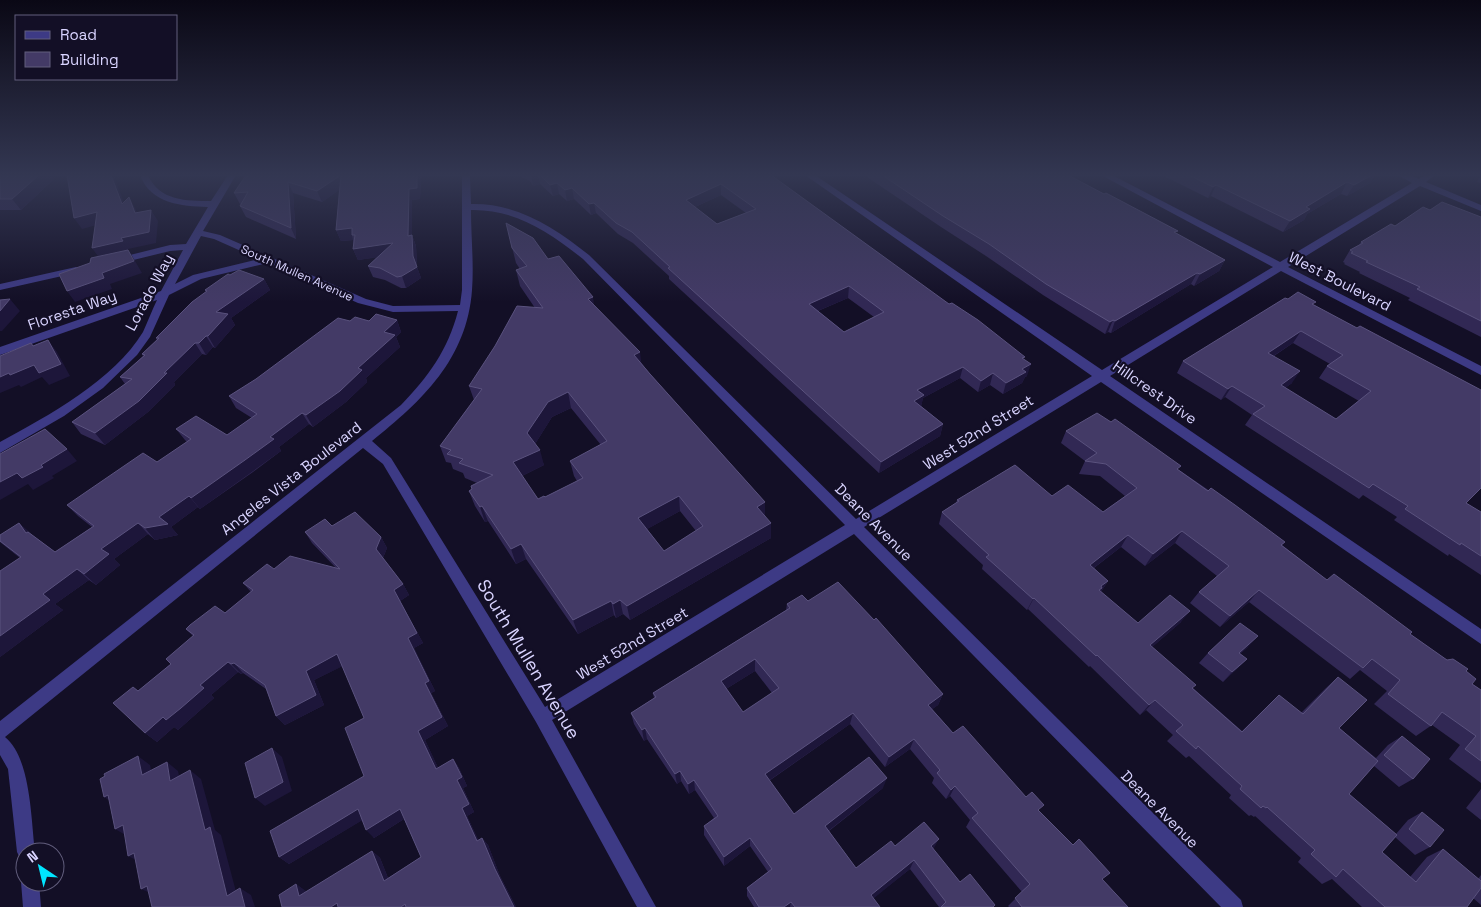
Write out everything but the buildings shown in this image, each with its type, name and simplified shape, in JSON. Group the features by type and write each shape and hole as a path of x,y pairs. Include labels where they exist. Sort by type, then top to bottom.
{"street":[{"path":"197,232 206,217"},
{"name":"Angeles Vista Boulevard","path":"0,730 364,442 405,408 431,381 449,355 460,330 465,308 467,290 465,217"},
{"name":"Deane Avenue","path":"524,217 536,221 579,251 856,526 1234,907"},
{"name":"Hillcrest Drive","path":"871,217 1481,637"},
{"name":"West Boulevard","path":"1186,217 1481,371"},
{"name":"West 52nd Street","path":"542,717 1361,217"},
{"name":"Lorado Way","path":"0,448 79,401 124,363 146,335 165,293 197,232"},
{"name":"South Mullen Avenue","path":"197,232 217,237 362,301 393,309 465,308"},
{"path":"104,264 170,248 190,247"},
{"name":"Floresta Way","path":"0,351 165,293 196,277 269,260"},
{"path":"0,287 85,268"},
{"name":"South Mullen Avenue","path":"364,442 387,461 542,717 647,907"},
{"path":"0,743 8,751 16,768 25,842"},
{"path":"31,892 32,907"}]}
